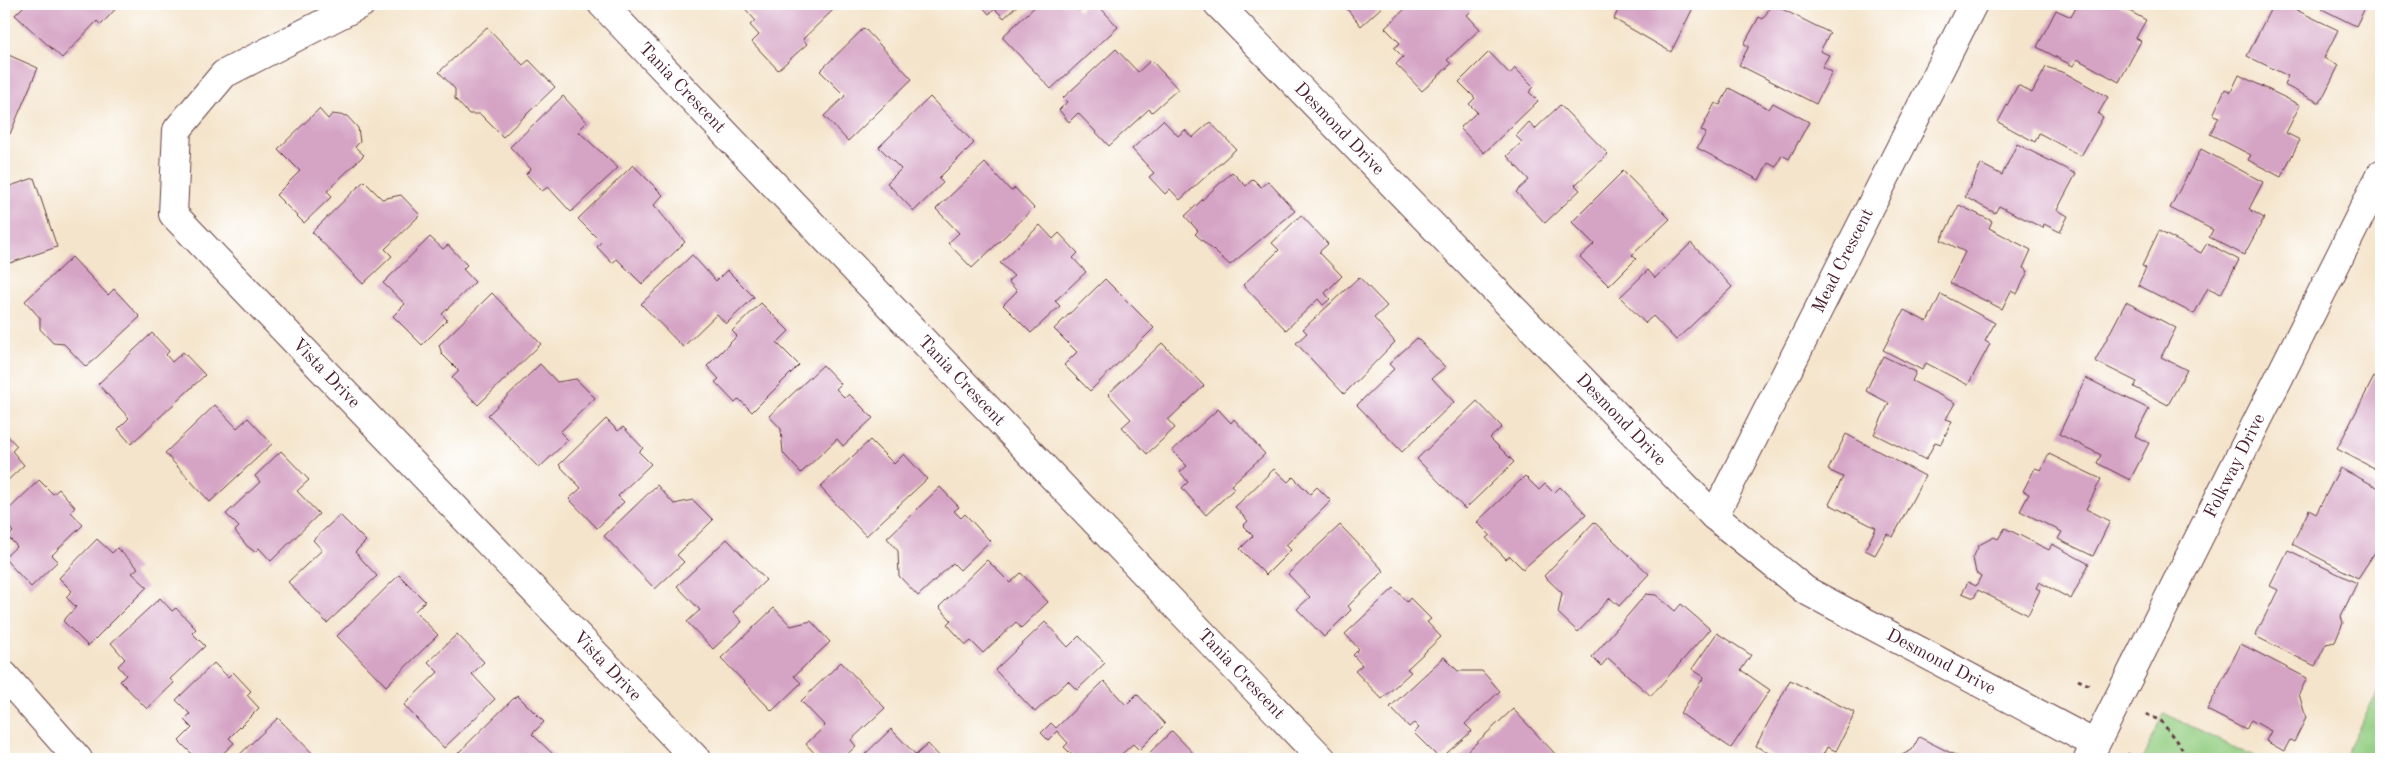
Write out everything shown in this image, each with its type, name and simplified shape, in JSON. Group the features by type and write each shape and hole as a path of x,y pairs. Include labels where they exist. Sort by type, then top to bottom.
{"street":[{"name":"Vista Drive","path":"361,4 224,74 177,130 173,214 696,759"},
{"name":"Tania Crescent","path":"602,4 1322,759"},
{"name":"Desmond Drive","path":"1218,4 1714,516 1805,590 2092,752"},
{"name":"Mead Crescent","path":"1714,516 1973,4"},
{"name":"Folkway Drive","path":"2092,752 2381,174"},
{"path":"4,675 78,759"}],"green space":[{"path":"2381,684 2381,759 2343,759"},
{"path":"2164,713 2258,759 2143,759"}],"building":[{"path":"26,4 120,4 101,25 97,21 62,58 15,15"},
{"path":"743,4 833,4 836,7 803,39 807,44 778,70 752,42 759,35 750,25 755,20"},
{"path":"980,4 1019,4 1004,18 995,9 989,14"},
{"path":"1038,4 1073,4 1079,11 1086,4 1097,4 1118,27 1051,89 1002,37"},
{"path":"1343,4 1385,4 1361,26"},
{"path":"1410,4 1464,4 1471,11 1467,15 1480,29 1447,60 1451,64 1422,91 1396,64 1403,57 1394,48 1400,43 1385,28"},
{"path":"1617,4 1695,4 1671,52 1614,19 1618,10 1614,8"},
{"path":"1772,4 1830,33 1820,51 1829,55 1822,67 1832,72 1816,104 1739,65 1749,46 1744,44 1759,17 1763,19"},
{"path":"2078,4 2116,4 2146,20 2136,38 2141,41 2119,82 2077,59 2073,66 2037,47 2056,10 2071,17"},
{"path":"2273,4 2284,4 2338,30 2324,58 2339,65 2320,103 2284,85 2288,76 2247,56"},
{"path":"2325,4 2367,4 2356,26 2322,9"},
{"path":"487,27 523,65 529,60 555,87 503,137 480,114 469,114 455,99 455,89 439,72"},
{"path":"864,28 912,79 848,141 824,116 845,96 820,71"},
{"path":"1116,49 1138,72 1151,60 1178,89 1152,112 1149,109 1109,146 1078,113 1069,122 1059,110 1067,102 1063,98"},
{"path":"1489,52 1510,74 1515,68 1534,87 1529,92 1538,101 1484,153 1460,128 1477,112 1469,104 1475,98 1459,82"},
{"path":"4,53 38,68 10,134 4,132"},
{"path":"2046,67 2065,73 2108,97 2098,114 2103,117 2081,156 2039,133 2035,142 1998,122 2018,85 2032,93"},
{"path":"2239,75 2300,105 2286,133 2300,140 2281,177 2248,160 2251,155 2210,134 2219,117 2213,115 2225,89 2231,92"},
{"path":"1729,88 1769,109 1773,103 1809,122 1789,159 1782,155 1776,167 1768,163 1759,180 1697,148 1706,133 1701,130 1715,103 1720,105"},
{"path":"563,96 587,122 578,131 618,168 571,212 548,187 542,191 526,174 531,169 510,147"},
{"path":"930,97 974,143 939,178 943,183 914,211 887,183 901,169 879,147"},
{"path":"1560,105 1608,154 1575,185 1580,190 1545,223 1516,192 1529,180 1507,156 1522,142 1516,136 1529,122 1535,129"},
{"path":"319,109 328,119 332,114 347,116 358,128 360,142 355,147 364,155 327,191 332,196 304,223 276,195 300,171 278,149"},
{"path":"1163,120 1178,136 1185,130 1192,138 1210,122 1236,149 1180,200 1170,189 1165,194 1149,177 1154,173 1132,149"},
{"path":"2017,144 2076,174 2057,210 2068,216 2060,232 2044,224 2043,228 1999,206 1995,213 1965,197 1981,164 2002,175"},
{"path":"2201,149 2263,182 2249,209 2264,218 2244,255 2209,237 2213,230 2170,208"},
{"path":"985,163 1011,191 1015,188 1034,208 972,268 948,243 959,233 936,209"},
{"path":"633,165 663,195 654,205 685,242 642,284 617,259 612,263 597,247 601,242 578,219"},
{"path":"1623,171 1670,219 1632,255 1636,259 1609,286 1580,257 1594,244 1572,222"},
{"path":"1232,172 1246,186 1253,179 1261,187 1268,181 1295,211 1230,265 1195,234 1198,231 1185,216"},
{"path":"34,178 57,247 4,265 4,188"},
{"path":"364,181 382,199 401,195 420,215 385,249 392,256 363,284 312,232"},
{"path":"1959,205 1992,221 1989,228 2031,250 2023,268 2028,271 2017,294 2011,291 2002,309 1950,283 1965,252 1941,240"},
{"path":"1301,215 1328,244 1319,252 1342,276 1325,293 1330,299 1323,305 1318,299 1286,330 1243,285 1279,250 1272,243"},
{"path":"1040,225 1053,239 1059,233 1078,253 1073,258 1086,272 1055,301 1060,306 1031,333 1003,305 1017,291 1008,281 1014,276 1000,263"},
{"path":"2159,231 2201,253 2207,243 2239,260 2221,294 2208,288 2194,314 2138,285 2146,268 2142,266"},
{"path":"430,237 443,249 448,245 467,265 463,269 475,282 442,314 447,320 422,345 393,316 405,304 383,283"},
{"path":"1691,243 1732,287 1676,340 1653,316 1645,323 1620,297 1648,270 1655,278"},
{"path":"692,255 716,281 727,270 754,297 726,324 717,314 683,347 641,304"},
{"path":"72,257 108,295 114,289 140,317 86,367 64,344 53,343 40,329 40,318 25,301"},
{"path":"1359,277 1387,306 1374,318 1395,342 1344,394 1296,343 1307,333 1303,329"},
{"path":"1105,279 1154,328 1090,391 1064,365 1077,352 1054,329"},
{"path":"492,293 541,344 478,405 452,378 459,371 442,354 439,345"},
{"path":"1941,294 1995,323 1985,341 1990,344 1968,385 1926,363 1922,370 1883,350 1904,310 1927,322"},
{"path":"2126,302 2176,328 2161,357 2187,370 2168,405 2134,387 2137,382 2095,361"},
{"path":"761,303 789,331 777,343 799,365 752,412 739,399 735,403 715,382 719,379 707,366 737,336 732,331"},
{"path":"152,333 169,351 166,355 172,362 183,352 205,375 131,444 118,429 129,418 98,384"},
{"path":"1417,338 1445,367 1432,378 1454,402 1402,452 1357,405 1394,369 1389,364"},
{"path":"1162,343 1204,386 1168,420 1175,428 1147,454 1122,427 1131,419 1108,394"},
{"path":"1883,356 1916,372 1912,381 1955,403 1946,419 1952,421 1941,444 1935,442 1926,460 1874,434 1889,403 1866,391"},
{"path":"540,364 557,382 576,379 595,398 560,432 568,440 539,468 488,415"},
{"path":"823,365 841,384 836,389 845,398 849,394 873,418 843,446 837,439 801,473 783,453 781,429 769,416"},
{"path":"2378,369 2381,371 2381,472 2337,449"},
{"path":"2086,378 2149,409 2135,436 2149,443 2130,480 2097,463 2101,455 2059,434"},
{"path":"1477,401 1502,427 1490,438 1514,462 1465,509 1417,459"},
{"path":"215,405 237,428 248,418 272,444 210,502 165,453"},
{"path":"1218,409 1231,423 1234,419 1265,454 1231,485 1234,489 1206,515 1182,488 1188,482 1180,472 1187,466 1172,451"},
{"path":"606,419 618,431 623,427 643,448 639,452 651,464 618,496 624,502 597,528 569,499 581,488 559,465"},
{"path":"4,432 17,446 12,451 24,465 4,484"},
{"path":"1846,434 1925,476 1893,537 1887,534 1875,555 1865,550 1876,528 1829,504 1843,477 1828,470"},
{"path":"870,440 894,464 904,454 927,479 866,536 820,487"},
{"path":"281,451 309,480 297,491 319,514 271,561 259,548 255,552 247,546 235,531 239,527 226,514 260,482 255,476"},
{"path":"2049,454 2101,479 2086,509 2110,521 2093,556 2058,539 2062,532 2020,511 2029,494 2023,491 2035,468 2041,470"},
{"path":"2340,468 2381,489 2381,543 2358,578 2292,544 2309,510 2316,514"},
{"path":"1274,469 1288,482 1293,477 1310,494 1317,487 1331,501 1286,545 1291,550 1266,575 1240,549 1253,536 1243,526 1248,521 1235,507"},
{"path":"1525,476 1539,490 1545,484 1554,493 1560,487 1586,514 1523,569 1510,556 1506,559 1486,538 1490,535 1477,522"},
{"path":"39,480 53,494 59,489 75,507 71,512 83,525 52,555 58,561 31,587 4,558 17,546 8,537 13,532 4,521 4,514"},
{"path":"657,485 674,504 693,500 713,520 677,555 684,562 655,589 604,536"},
{"path":"940,487 959,507 954,511 961,518 965,514 990,541 960,570 953,563 918,596 899,576 898,551 887,538"},
{"path":"340,515 366,541 355,552 377,576 327,623 288,582 322,550 313,540"},
{"path":"1594,522 1649,574 1619,606 1610,598 1578,632 1558,613 1562,593 1544,576"},
{"path":"1340,525 1384,571 1348,606 1351,610 1324,637 1297,609 1310,597 1288,574"},
{"path":"2005,528 2049,550 2052,544 2089,564 2071,599 2039,582 2036,588 2040,590 2028,615 1978,590 1974,598 1962,593 1968,582 1976,586 1981,576 1976,573 1973,558 1979,545 1994,537 1998,539"},
{"path":"97,539 112,553 117,548 138,568 132,573 147,587 88,646 63,621 76,607 66,597 72,591 59,578"},
{"path":"727,539 766,580 733,612 742,622 713,649 687,622 700,610 677,586"},
{"path":"2288,550 2357,583 2341,616 2343,623 2335,642 2326,644 2315,666 2255,636 2278,590 2270,586"},
{"path":"987,560 1010,583 1021,573 1048,602 1021,628 1016,622 983,653 971,641 966,645 947,624 951,620 939,607"},
{"path":"399,575 425,601 415,611 438,635 386,686 337,636"},
{"path":"1394,588 1407,602 1410,598 1431,619 1427,622 1441,637 1407,669 1411,672 1382,699 1355,671 1362,665 1353,655 1359,649 1345,634"},
{"path":"1646,594 1656,595 1675,611 1681,604 1710,629 1651,696 1608,658 1601,666 1592,657"},
{"path":"160,598 172,611 176,608 196,629 192,633 205,646 170,679 174,683 147,709 120,681 126,675 118,666 125,659 111,643"},
{"path":"774,608 791,626 811,621 830,642 794,676 801,683 772,711 721,658"},
{"path":"1045,622 1068,647 1079,636 1105,663 1077,690 1068,681 1035,712 995,670"},
{"path":"1717,633 1751,655 1741,670 1770,690 1731,748 1680,713 1704,677 1692,669"},
{"path":"457,634 484,662 472,674 495,699 444,748 404,705 438,672 428,662"},
{"path":"2241,644 2307,678 2299,694 2306,718 2294,742 2290,740 2284,751 2266,741 2271,731 2251,720 2246,730 2207,710"},
{"path":"1444,657 1458,671 1482,671 1500,691 1465,724 1472,731 1440,759 1414,733 1419,728 1414,723 1409,727 1390,707"},
{"path":"841,662 885,708 851,740 856,746 842,759 820,759 806,744 825,726 801,701"},
{"path":"214,663 228,677 233,672 251,691 247,695 259,708 229,738 234,743 217,759 197,759 179,741 192,728 184,720 190,714 176,700"},
{"path":"1790,680 1855,713 1836,751 1827,747 1823,755 1832,759 1779,759 1756,746"},
{"path":"1104,681 1126,705 1137,694 1165,724 1139,750 1133,744 1116,759 1076,759 1064,747 1068,743 1057,731 1048,740 1041,733 1051,723 1056,728"},
{"path":"517,695 544,722 532,734 555,756 552,759 456,759 454,757"},
{"path":"1513,709 1560,759 1459,759"},
{"path":"278,718 318,759 235,759"},
{"path":"891,729 916,755 928,744 942,759 860,759"},
{"path":"1172,731 1198,758 1143,759"},
{"path":"1919,737 1963,759 1894,759 1912,750"}]}
